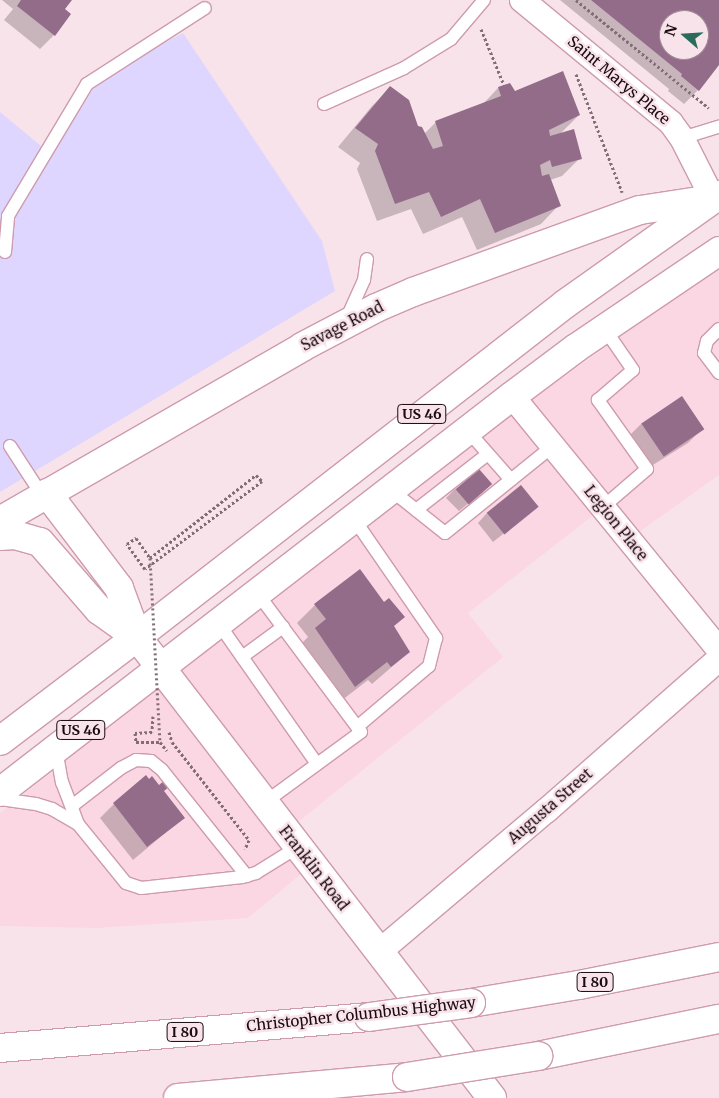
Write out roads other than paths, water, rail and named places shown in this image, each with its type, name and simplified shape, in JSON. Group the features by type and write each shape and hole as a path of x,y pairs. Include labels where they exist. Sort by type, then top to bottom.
{"main road":[{"name":"Savage Road","path":"0,521 344,325 413,292 640,210 716,197"},
{"name":"US 46","path":"0,741 558,310 716,197"},
{"name":"US 46","path":"0,792 512,396 604,328 719,251"},
{"name":"Franklin Road","path":"47,493 119,588 137,637"},
{"path":"0,536 15,535 40,542 41,516 47,493"},
{"name":"Franklin Road","path":"40,542 100,610 137,637 492,1098"},
{"name":"Christopher Columbus Highway","path":"0,1048 369,1017 471,1003 579,985 719,957"},
{"path":"178,1098 408,1078 538,1056 719,1019"}],"street":[{"name":"Saint Marys Place","path":"522,0 671,123 682,138 716,197"},
{"name":"Legion Place","path":"512,396 719,650"},
{"name":"Augusta Street","path":"380,951 547,810 719,659"}],"lane":[{"path":"324,104 404,68 450,39 484,0"},
{"path":"5,252 8,216 87,84 205,8"},
{"path":"682,138 719,127"},
{"path":"344,325 364,280 367,259"},
{"path":"603,507 647,469 598,400 633,370 604,328"},
{"path":"719,329 707,341 704,353 719,373"},
{"path":"468,430 511,480"},
{"path":"10,446 36,486 47,493"},
{"path":"390,490 445,533 553,446"},
{"path":"416,510 488,454"},
{"path":"354,519 436,638 429,666 357,726"},
{"path":"258,594 361,732 264,803"},
{"path":"219,624 317,764"},
{"path":"242,657 283,627"},
{"path":"56,749 62,782 78,824 126,883 141,888 247,876 256,873 298,847"},
{"path":"72,806 121,768 136,760 151,761 162,770 247,876"},
{"path":"0,799 36,804 52,809 78,824"}]}
